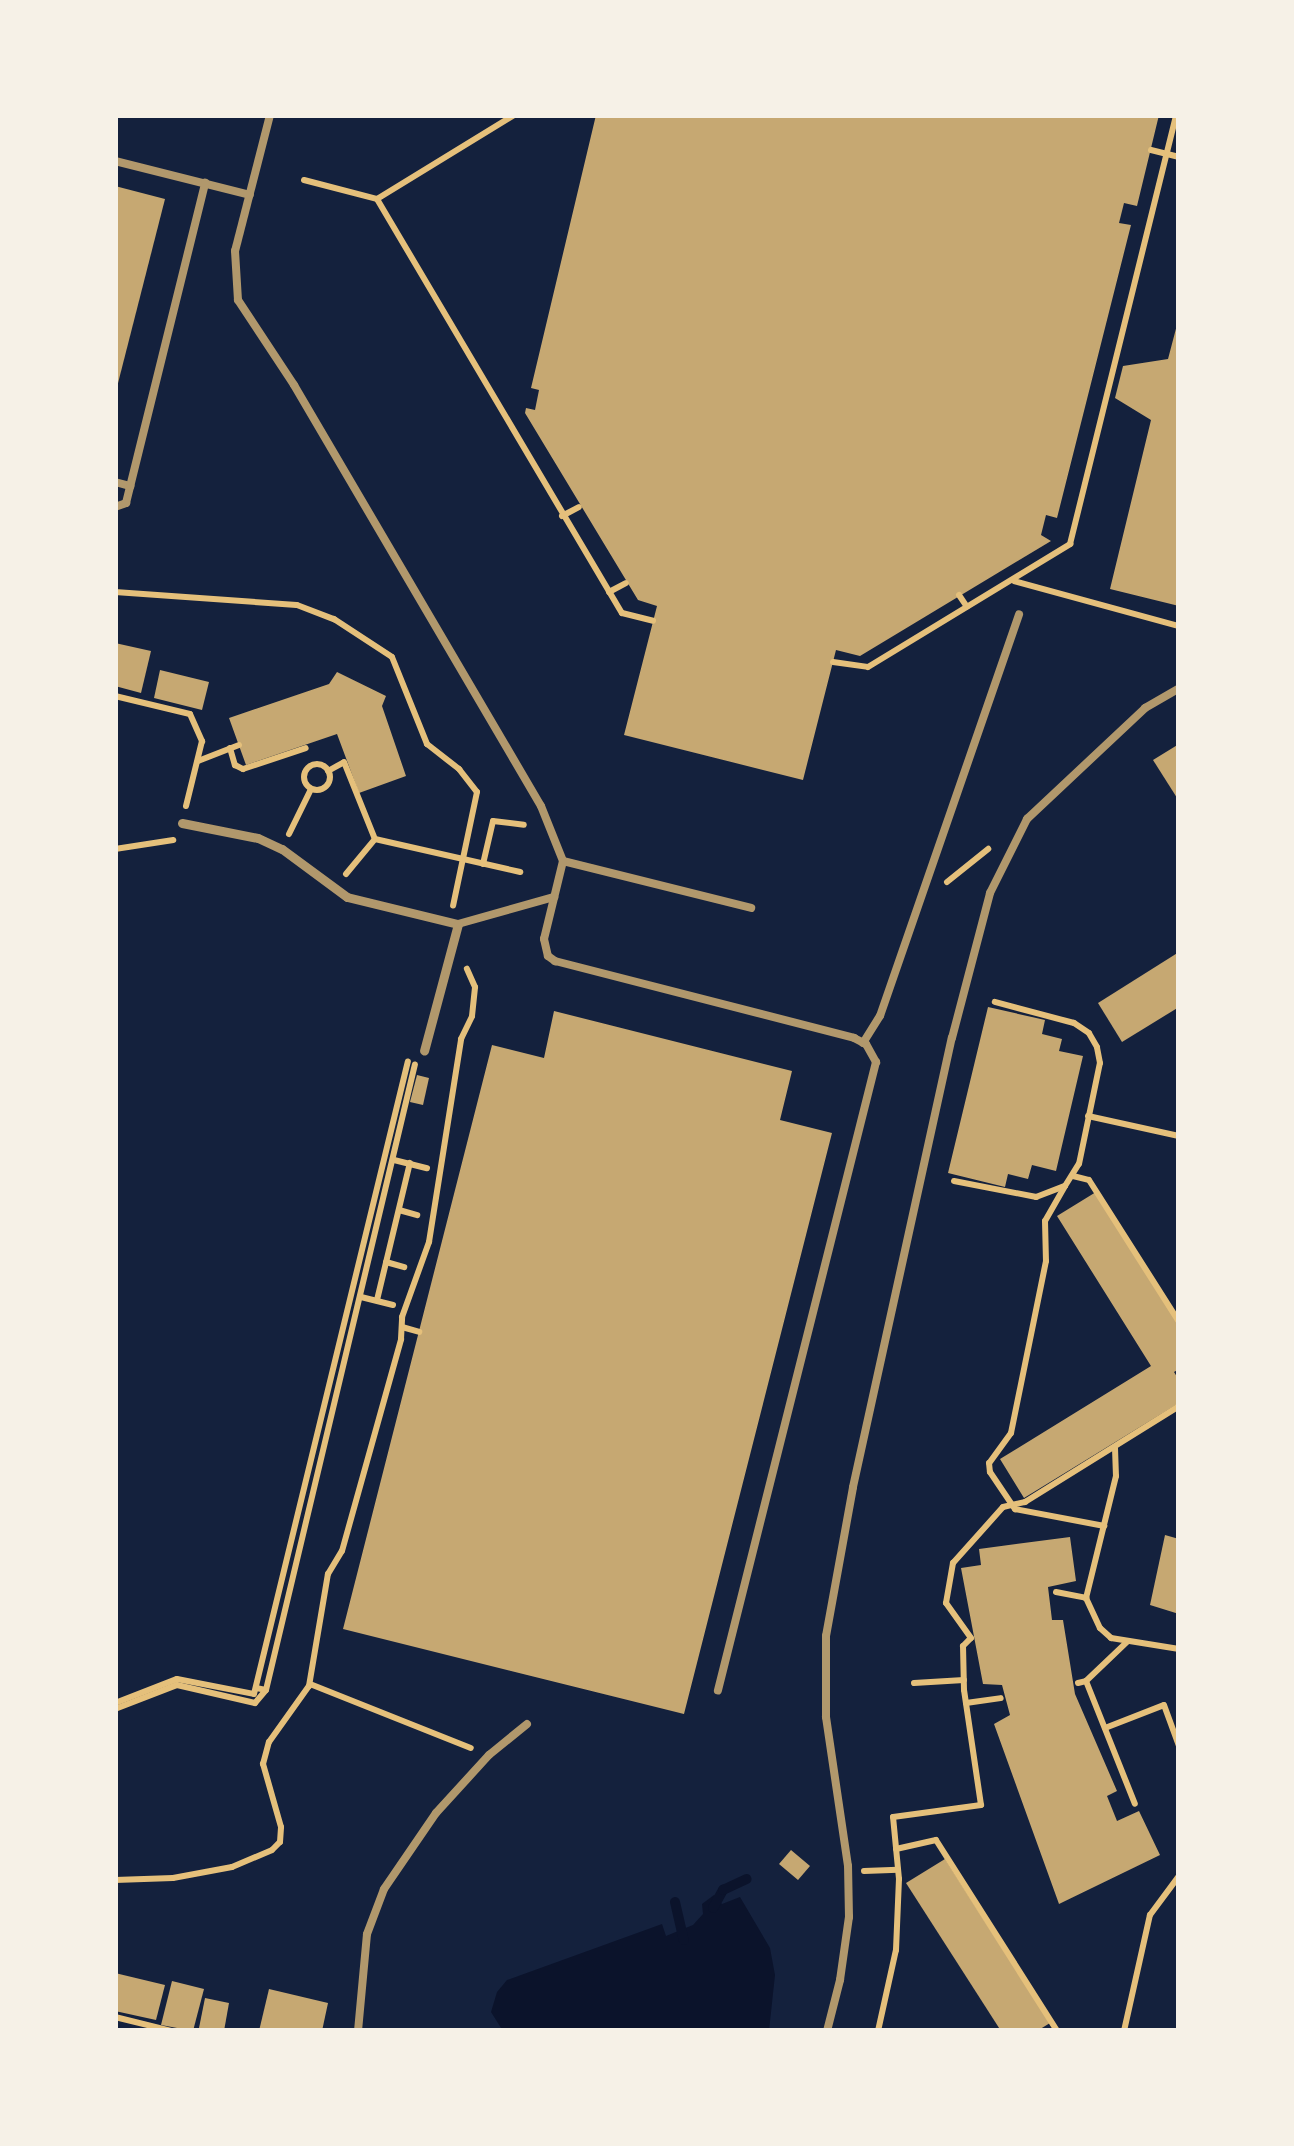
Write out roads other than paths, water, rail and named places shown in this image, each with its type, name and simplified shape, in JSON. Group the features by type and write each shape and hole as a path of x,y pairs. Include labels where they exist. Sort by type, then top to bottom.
{"street":[{"path":"182,823 213,826 282,849 347,897 458,924 424,1051"}],"lane":[{"path":"270,115 235,251 238,300 294,385 541,806 563,861 544,939 548,956 862,1043 876,1062 718,1690"},
{"path":"115,161 250,195"},
{"path":"115,507 126,502 205,184"},
{"path":"115,482 130,486"},
{"path":"862,1043 880,1016 1020,614"},
{"path":"827,2031 842,1964 848,1871 826,1717 826,1636 853,1486 928,1146 990,893 1027,818 1145,708 1179,688"},
{"path":"563,861 751,908"},
{"path":"458,924 555,897"},
{"path":"358,2031 367,1934 384,1889 436,1813 489,1755 527,1724"}],"water":[{"path":"714,1895 722,1904 740,1897 770,1948 775,1975 769,2031 503,2031 491,2012 497,1992 507,1980 662,1924 666,1936 693,1925 703,1914 702,1904"}],"waterway":[{"path":"713,1908 723,1890 747,1879"},
{"path":"675,1902 684,1940"}]}
